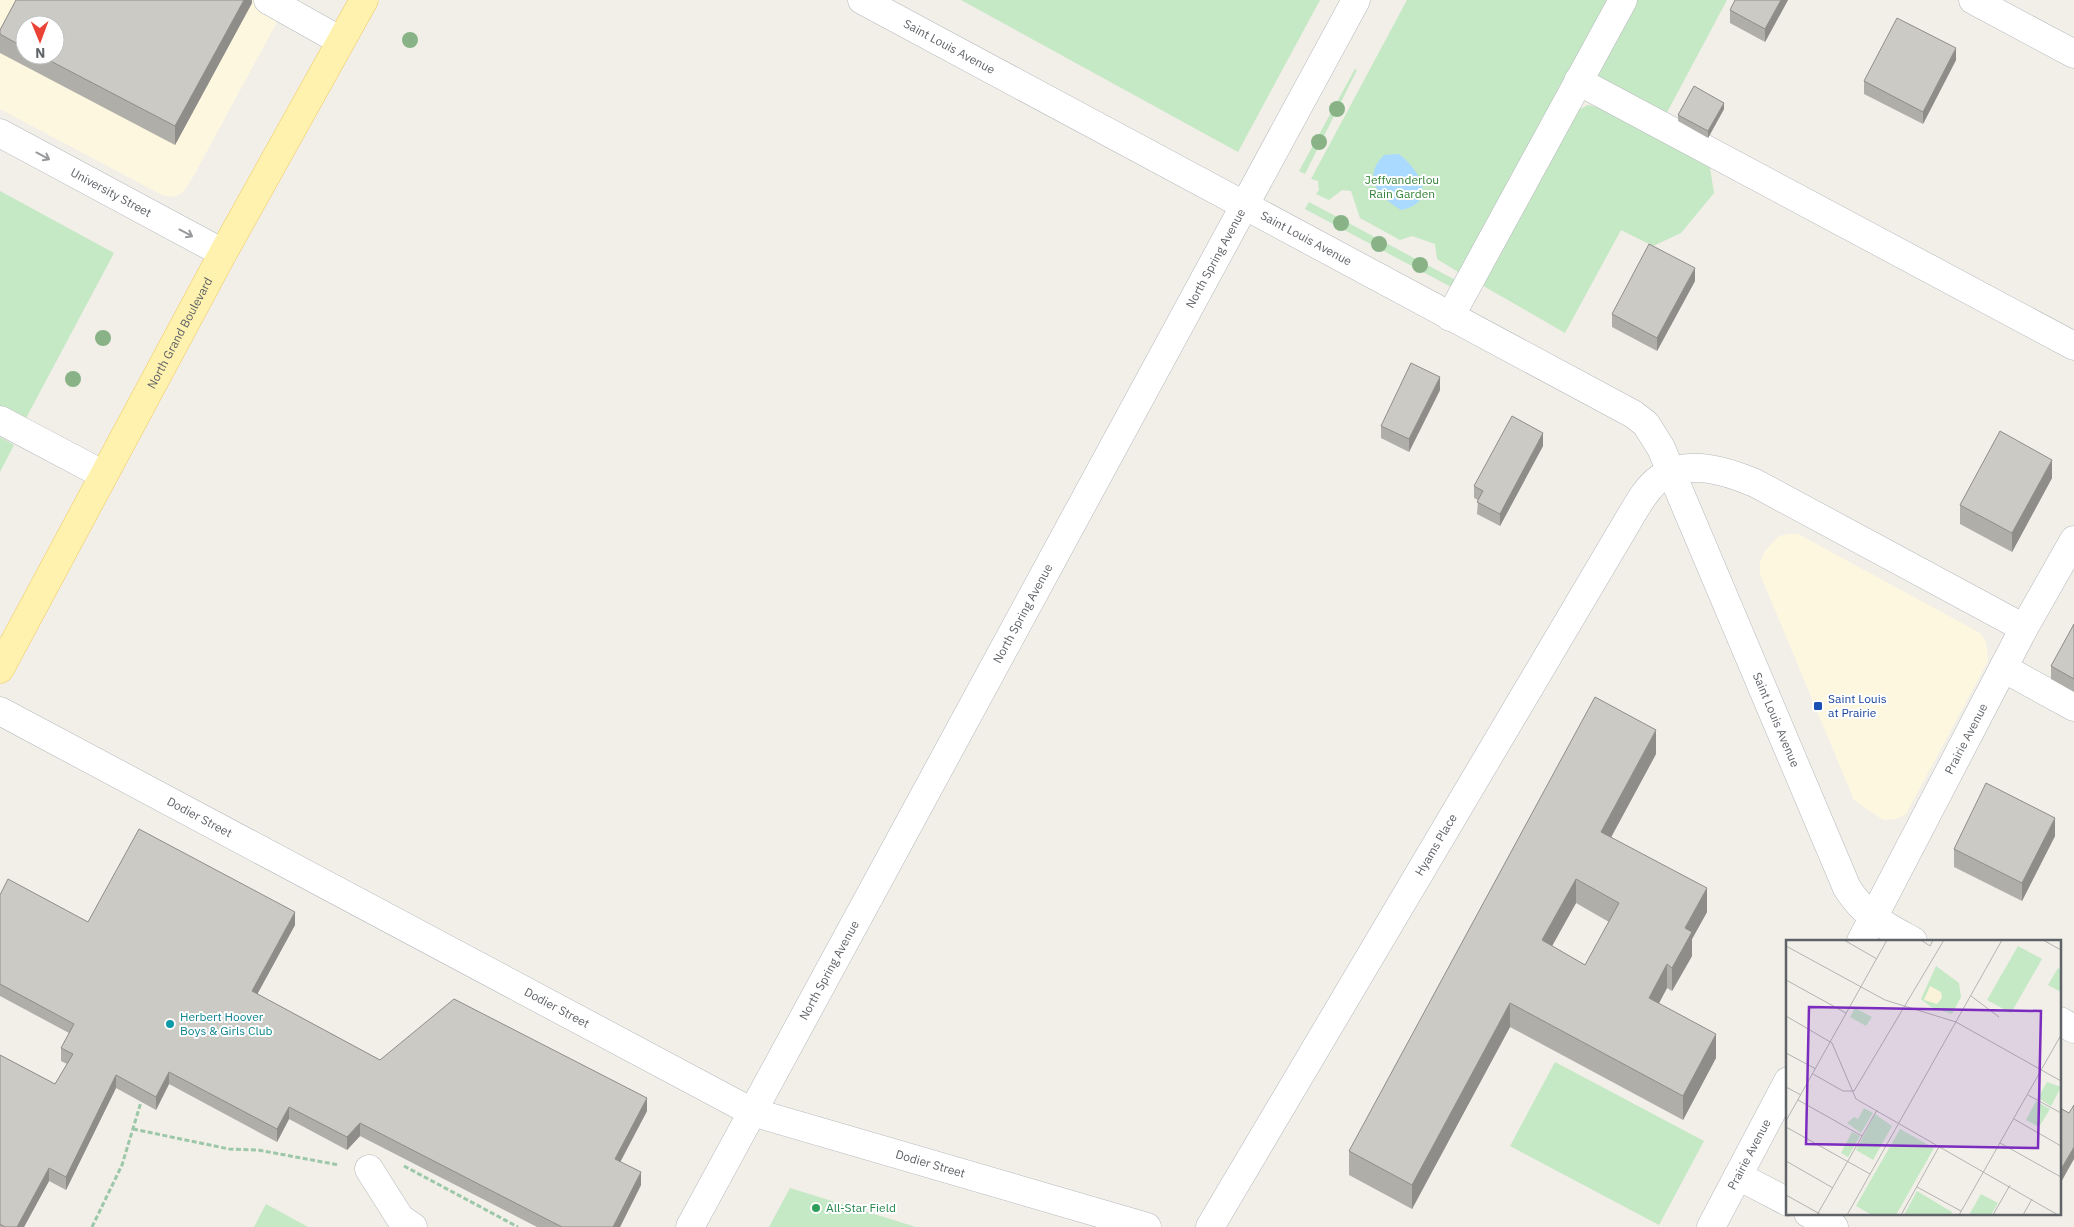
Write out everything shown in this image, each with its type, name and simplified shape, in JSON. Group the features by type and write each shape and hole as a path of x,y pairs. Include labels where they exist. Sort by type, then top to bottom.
{"main road":[{"name":"North Grand Boulevard","path":"0,669 223,253 364,0"}],"street":[{"path":"268,0 341,41"},
{"name":"North Spring Avenue","path":"690,1227 1356,0"},
{"path":"1450,316 1623,0"},
{"path":"1973,0 2074,54"},
{"name":"Saint Louis Avenue","path":"873,3 1244,206 1640,419 1654,435 1672,473 1846,888 1858,905 1866,930 1909,940"},
{"path":"1578,81 2074,346"},
{"name":"University Street","path":"0,133 223,253"},
{"path":"0,420 104,475"},
{"path":"1672,473 1702,468 1724,471 1755,483 2024,628"},
{"name":"Hyams Place","path":"1210,1227 1629,519 1658,480 1672,473"},
{"name":"Prairie Avenue","path":"1866,930 2024,628 2074,540"},
{"path":"2003,668 2074,707"},
{"name":"Dodier Street","path":"0,711 752,1112 1147,1227"},
{"path":"2062,1022 2074,1029"},
{"name":"Prairie Avenue","path":"1710,1227 1786,1085"},
{"path":"369,1169 400,1218 413,1227"},
{"path":"1738,1176 1786,1201"},
{"path":"1810,1214 1834,1227"}],"path":[{"path":"92,1227 122,1165 141,1102"},
{"path":"133,1128 229,1149 258,1150 369,1169 376,1151 518,1227"}],"shaded area":[{"path":"0,0 289,0 193,177 183,192 174,197 162,195 0,109"},
{"path":"1798,534 1980,633 1986,642 1988,661 1906,814 1896,819 1883,820 1854,800 1760,574 1760,562 1765,551 1779,536"}],"green space":[{"path":"961,0 1320,0 1238,152"},
{"name":"Jeffvanderlou Rain Garden","path":"1407,0 1611,0 1463,275 1437,259 1435,244 1412,236 1400,240 1360,218 1351,191 1342,190 1329,200 1316,194 1319,190 1318,181 1311,179"},
{"path":"1636,0 1727,0 1664,118 1600,84 1595,71"},
{"path":"1355,69 1357,70 1305,174 1299,171"},
{"path":"1588,105 1603,109 1634,123 1710,168 1714,193 1681,233 1653,246 1621,230 1565,333 1480,284 1574,112"},
{"path":"0,191 114,253 25,420 0,406"},
{"path":"1309,202 1461,283 1455,289 1305,209"},
{"path":"0,437 14,445 0,472"},
{"path":"1555,1062 1704,1141 1659,1225 1510,1146"},
{"name":"All-Star Field","path":"790,1188 916,1227 769,1227"},
{"path":"266,1204 308,1227 254,1227"}],"water":[{"path":"1399,154 1419,177 1423,193 1420,200 1413,206 1401,210 1380,193 1373,179 1377,163 1384,155"}],"building":[{"path":"16,0 244,0 175,126 58,65 65,65 65,15 15,15 15,42 0,34 0,30"},
{"path":"1735,0 1781,0 1765,29 1730,10"},
{"path":"1897,18 1956,48 1923,112 1864,81"},
{"path":"1694,86 1724,103 1708,131 1678,115"},
{"path":"1649,244 1695,268 1657,338 1612,314"},
{"path":"1411,363 1440,377 1409,439 1381,426"},
{"path":"1512,416 1543,433 1500,514 1477,502 1483,491 1474,486"},
{"path":"2000,431 2052,460 2012,533 1960,505"},
{"path":"2074,624 2074,679 2051,666"},
{"path":"1595,697 1656,730 1601,832 1707,888 1685,928 1692,932 1672,968 1667,964 1649,998 1716,1034 1683,1096 1510,1003 1412,1185 1349,1151","holes":["1576,879 1619,903 1585,965 1542,940"]},
{"path":"1986,783 2055,818 2022,883 1954,849"},
{"name":"Herbert Hoover Boys & Girls Club","path":"139,829 295,912 252,991 380,1060 454,999 647,1098 615,1159 641,1172 613,1227 562,1227 360,1123 347,1137 289,1107 277,1129 169,1072 156,1097 116,1075 66,1177 49,1168 17,1227 5,1227 0,1224 0,1055 55,1084 73,1054 61,1048 74,1024 0,984 0,895 8,879 88,922"},
{"path":"2074,1105 2074,1147 2062,1168 2062,1109 2069,1113"}],"place":[{"name":"Saint Louis at Prairie","path":"1818,706"},
{"name":"Herbert Hoover Boys & Girls Club","path":"170,1024"},
{"name":"All-Star Field","path":"816,1208"}]}
